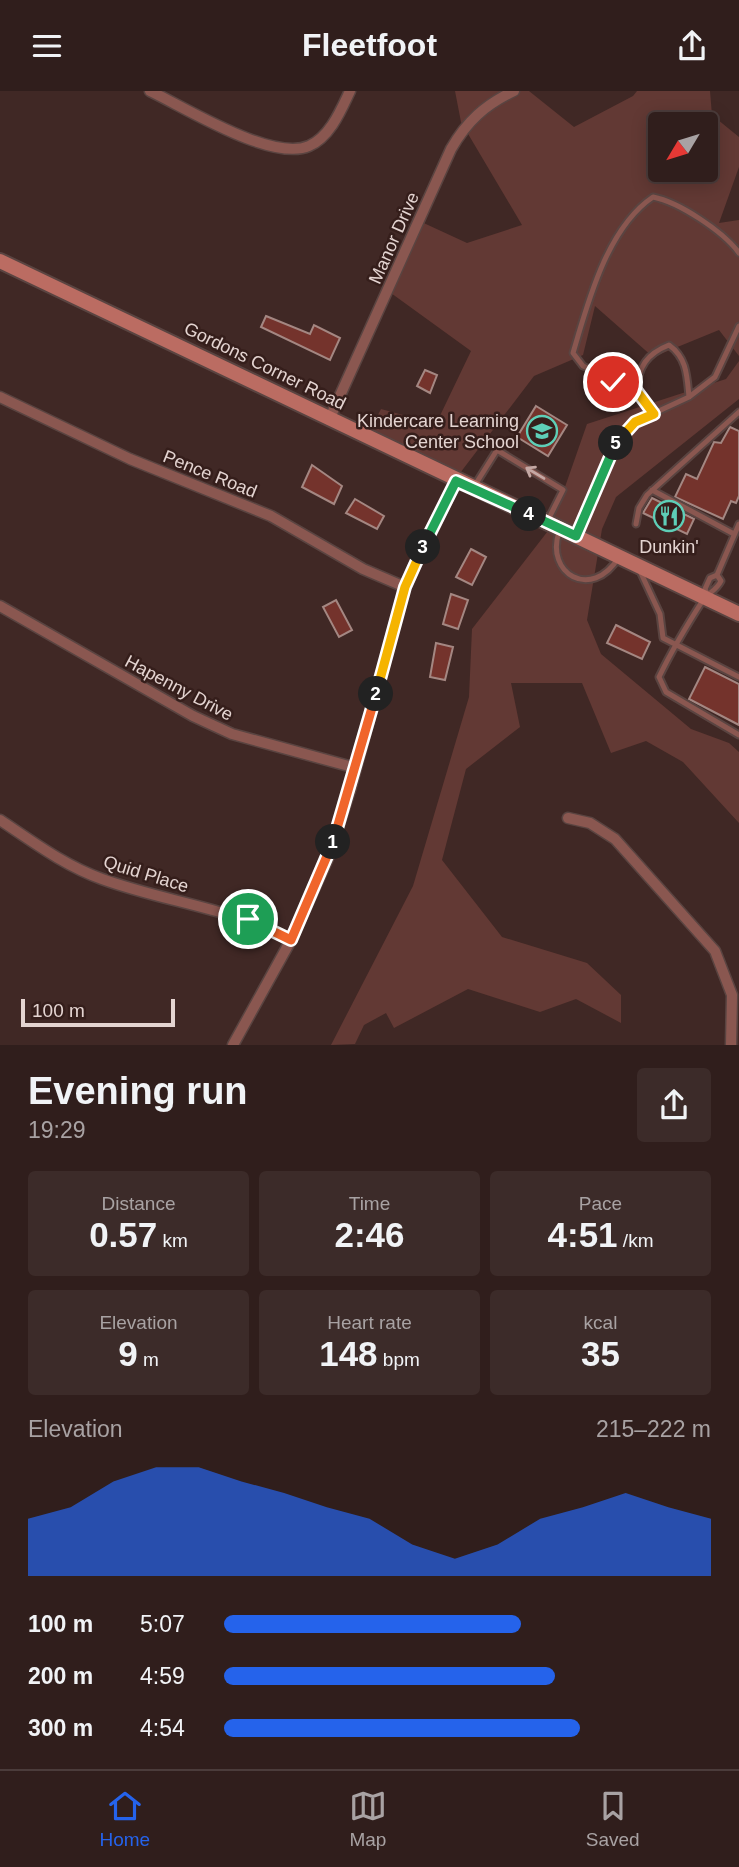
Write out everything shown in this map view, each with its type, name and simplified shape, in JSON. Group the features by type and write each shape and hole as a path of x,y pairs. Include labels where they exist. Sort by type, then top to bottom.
{"street":[{"path":"150,91 261,144 284,149 306,148 320,139 337,117 350,91"},
{"name":"Manor Drive","path":"329,420 456,141 483,108 514,91"},
{"name":"Gordons Corner Road","path":"0,261 739,614"},
{"name":"Pence Road","path":"0,397 130,459 271,516 363,569 405,587"},
{"path":"233,1045 291,940 328,858 356,768 405,587 456,481"},
{"name":"Hapenny Drive","path":"0,605 193,716 232,734 356,768"},
{"path":"568,818 590,823 614,839 715,951 730,985 736,1018 731,1045"},
{"name":"Quid Place","path":"0,820 63,861 100,878 248,919 291,940"}],"lane":[{"path":"654,414 636,390 613,382 583,366 573,353 595,281 628,219 640,206 653,198 668,200 698,219 739,253"},
{"path":"576,536 619,437 635,422 690,397 715,377 739,325"},
{"path":"636,390 639,368 659,349 668,345 680,353 685,365 690,397"},
{"path":"636,524 641,503 652,490 739,412"},
{"path":"473,487 497,450 563,490 553,526 558,559 564,568 583,580 592,582 604,576 619,557"},
{"path":"652,490 734,534"},
{"path":"739,524 717,575 710,578 705,589 706,596 674,646 659,677 666,692 739,735"},
{"path":"639,566 646,589 660,614 659,632 674,646 739,677"}],"shaded area":[{"path":"455,91 529,91 574,127 633,96 637,91 710,91 712,112 648,112 648,182 718,182 718,120 739,137 739,167 719,223 739,220 739,356 719,330 653,357 595,306 583,355 534,376 454,481 365,440 381,409 436,424 471,351 384,288 415,219 467,243 522,225 461,122"},
{"path":"739,361 739,399 616,497 602,529 587,620 601,654 691,729 729,743 739,752 739,823 683,762 646,741 611,753 582,683 511,683 520,727 466,769 442,860 502,937 587,963 621,995 621,1023 576,999 540,1012 468,989 394,1028 386,1013 364,1025 355,1044 331,1045 413,886 469,697 472,629 551,527 587,424 726,379"}],"building":[{"path":"266,316 310,334 314,325 340,338 330,360 261,327"},
{"path":"425,370 437,375 430,393 417,386"},
{"name":"Kindercare Learning Center School","path":"536,406 567,425 548,456 517,437"},
{"path":"730,427 739,431 739,496 736,503 731,501 723,519 675,497 686,474 697,479 714,442 721,443"},
{"path":"312,465 342,486 334,504 302,487"},
{"name":"Dunkin'","path":"652,498 694,519 687,534 643,513"},
{"path":"355,499 384,516 377,529 346,513"},
{"path":"471,549 486,557 472,585 456,577"},
{"path":"451,594 468,600 458,629 443,624"},
{"path":"336,600 352,630 339,637 323,607"},
{"path":"616,625 650,642 642,659 607,643"},
{"path":"436,643 453,647 445,680 430,677"},
{"path":"705,667 739,684 739,725 689,699"}],"place":[{"name":"Kindercare Learning Center School","path":"542,431"},
{"name":"Dunkin'","path":"669,516"}],"route":[{"path":"248,919 291,940 309,904 328,858 350,790 405,587 456,481 576,536 619,437 635,422 654,414 644,397 636,390 613,382"}]}
